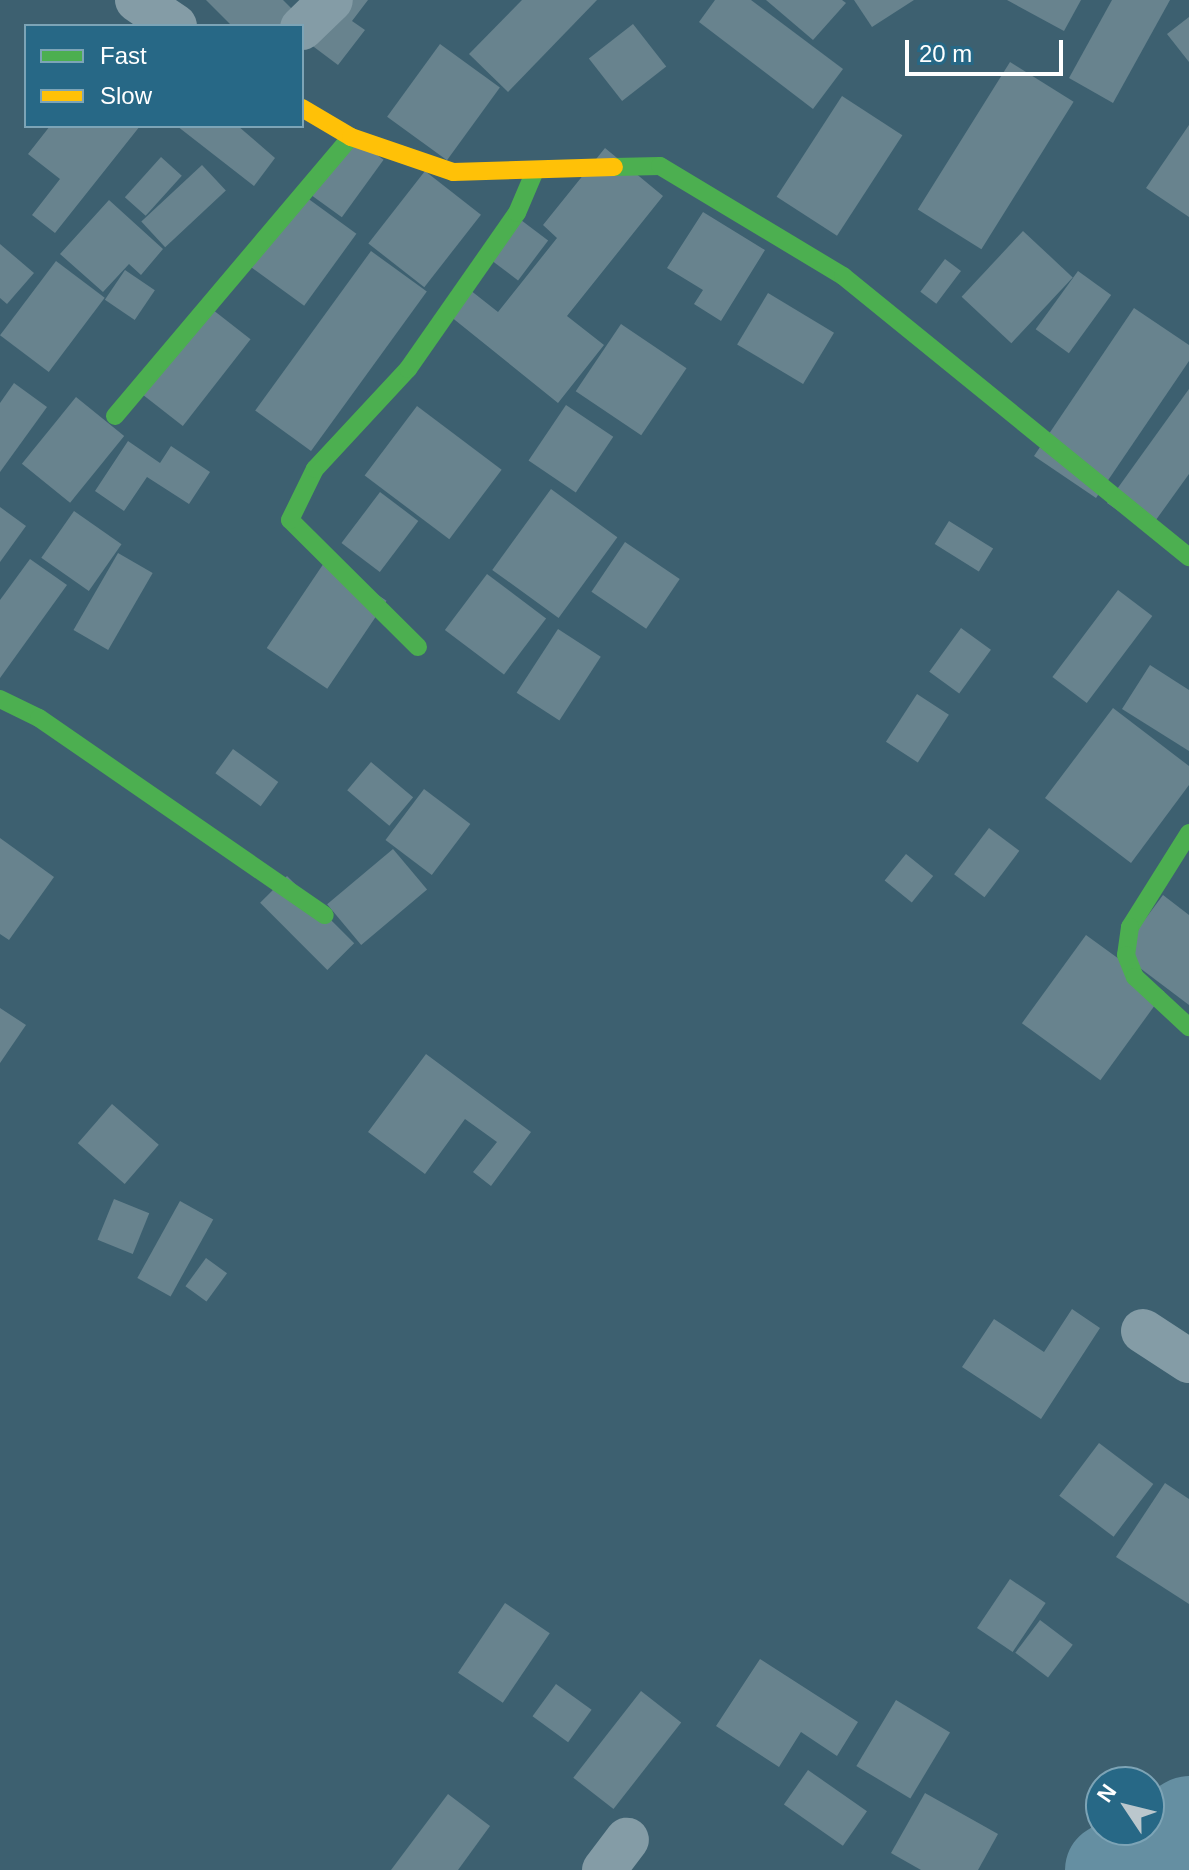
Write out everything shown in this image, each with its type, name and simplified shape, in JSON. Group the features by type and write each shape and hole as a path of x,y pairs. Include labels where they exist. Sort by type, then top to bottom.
{"street":[{"path":"137,0 172,24"},
{"path":"304,26 331,0"},
{"path":"304,109 351,137 453,172 534,173 660,166 843,276 1189,557"},
{"path":"115,416 351,137"},
{"path":"418,647 290,520 315,469 408,369 517,213 534,173"},
{"path":"0,699 39,718 325,915"},
{"path":"1189,833 1130,927 1126,955 1135,977 1189,1027"},
{"path":"1143,1331 1189,1361"}],"building":[{"path":"206,0 283,0 298,15 288,24 230,24"},
{"path":"327,0 368,0 352,21 365,30 338,65 304,40"},
{"path":"522,0 597,0 508,92 469,54"},
{"path":"715,0 751,0 843,69 813,109 699,22"},
{"path":"766,0 842,0 846,3 813,40"},
{"path":"854,0 914,0 872,27"},
{"path":"1007,0 1081,0 1064,31"},
{"path":"1112,0 1170,0 1113,103 1069,78"},
{"path":"1189,17 1189,62 1167,34"},
{"path":"633,24 666,67 622,101 589,58"},
{"path":"440,44 500,87 447,160 387,117"},
{"path":"1010,62 1074,102 981,249 918,210"},
{"path":"842,96 902,135 837,236 777,197"},
{"path":"1189,125 1189,217 1146,188"},
{"path":"48,128 138,128 55,233 32,215 60,179 28,154"},
{"path":"180,128 240,128 275,158 254,186"},
{"path":"348,134 384,160 342,217 306,191"},
{"path":"605,148 663,196 567,316 604,345 558,403 445,312 465,286 498,312 557,238 543,225"},
{"path":"161,157 182,176 146,216 125,197"},
{"path":"202,165 226,191 165,247 141,222"},
{"path":"425,171 481,215 424,287 368,243"},
{"path":"299,192 356,234 304,306 247,264"},
{"path":"109,200 163,249 141,275 129,264 103,292 60,254"},
{"path":"703,212 765,250 721,321 694,304 703,290 667,268"},
{"path":"513,214 548,240 518,280 483,254"},
{"path":"1023,231 1073,277 1011,343 962,297"},
{"path":"0,244 34,273 7,304 0,298"},
{"path":"371,251 427,292 311,451 255,410"},
{"path":"945,259 961,271 936,304 920,292"},
{"path":"56,261 105,298 49,372 0,335"},
{"path":"125,270 155,290 135,320 105,300"},
{"path":"1078,271 1111,295 1069,353 1036,329"},
{"path":"768,293 834,333 803,384 737,344"},
{"path":"208,306 251,339 183,426 140,393"},
{"path":"1134,308 1189,345 1189,361 1096,498 1034,456"},
{"path":"621,324 686,368 641,435 576,391"},
{"path":"14,383 47,407 0,472 0,403"},
{"path":"1189,389 1189,474 1148,531 1107,503"},
{"path":"76,397 124,436 70,503 22,464"},
{"path":"566,405 613,437 576,492 529,461"},
{"path":"417,406 502,470 449,539 365,475"},
{"path":"128,441 160,463 171,446 210,472 189,504 147,477 124,511 95,491"},
{"path":"551,489 617,537 559,618 492,570"},
{"path":"380,492 418,521 380,572 341,543"},
{"path":"0,507 26,526 0,562"},
{"path":"74,511 122,544 89,591 41,558"},
{"path":"949,521 993,549 979,571 935,544"},
{"path":"625,542 680,579 646,629 591,592"},
{"path":"118,553 153,573 108,650 74,630"},
{"path":"30,559 67,585 0,678 0,600"},
{"path":"326,560 387,601 327,689 267,648"},
{"path":"487,574 546,619 504,674 445,630"},
{"path":"1118,590 1152,616 1087,703 1052,677"},
{"path":"961,628 991,650 959,693 929,672"},
{"path":"558,629 601,657 559,721 517,693"},
{"path":"1150,665 1189,690 1189,751 1122,709"},
{"path":"917,694 949,715 918,763 886,742"},
{"path":"1113,708 1189,766 1189,785 1131,863 1045,798"},
{"path":"233,749 278,782 261,806 215,773"},
{"path":"371,762 413,797 389,826 347,790"},
{"path":"424,789 470,824 432,875 385,840"},
{"path":"989,828 1019,851 984,897 954,874"},
{"path":"0,838 54,877 9,940 0,934"},
{"path":"393,849 427,890 361,945 327,904"},
{"path":"906,854 933,876 912,902 885,880"},
{"path":"287,876 354,943 327,970 260,903"},
{"path":"1163,895 1189,915 1189,1005 1120,953"},
{"path":"1086,935 1164,992 1100,1080 1022,1023"},
{"path":"0,1008 26,1025 0,1063"},
{"path":"426,1054 531,1132 491,1186 473,1172 497,1142 465,1119 425,1174 368,1132"},
{"path":"112,1104 159,1145 125,1184 78,1143"},
{"path":"114,1199 149,1213 133,1254 98,1240"},
{"path":"180,1201 213,1219 171,1296 137,1278"},
{"path":"206,1258 227,1273 206,1302 185,1286"},
{"path":"1072,1309 1100,1328 1041,1419 962,1367 994,1319 1044,1352"},
{"path":"1099,1443 1153,1484 1114,1537 1059,1496"},
{"path":"1165,1483 1189,1499 1189,1604 1116,1557"},
{"path":"1010,1579 1046,1603 1013,1652 977,1628"},
{"path":"505,1603 550,1633 503,1703 458,1673"},
{"path":"1040,1620 1073,1645 1048,1677 1015,1653"},
{"path":"760,1659 858,1722 837,1756 801,1732 779,1767 716,1726"},
{"path":"556,1684 592,1710 568,1742 532,1716"},
{"path":"641,1691 681,1722 613,1809 573,1778"},
{"path":"896,1700 950,1732 910,1798 856,1766"},
{"path":"808,1770 867,1811 843,1846 784,1804"},
{"path":"925,1793 998,1834 978,1870 921,1870 891,1853"},
{"path":"448,1794 490,1826 458,1870 391,1870"}],"waterway":[{"path":"1112,1870 1189,1823"}],"traffic: fast":[{"path":"115,416 351,137"},
{"path":"614,167 660,166 843,276 1189,557"},
{"path":"418,647 290,520 315,469 408,369 517,213 534,173"},
{"path":"0,699 39,718 325,915"},
{"path":"1189,833 1130,927 1126,955 1135,977 1189,1027"}],"traffic: slow":[{"path":"304,109 351,137 453,172 614,167"}]}
